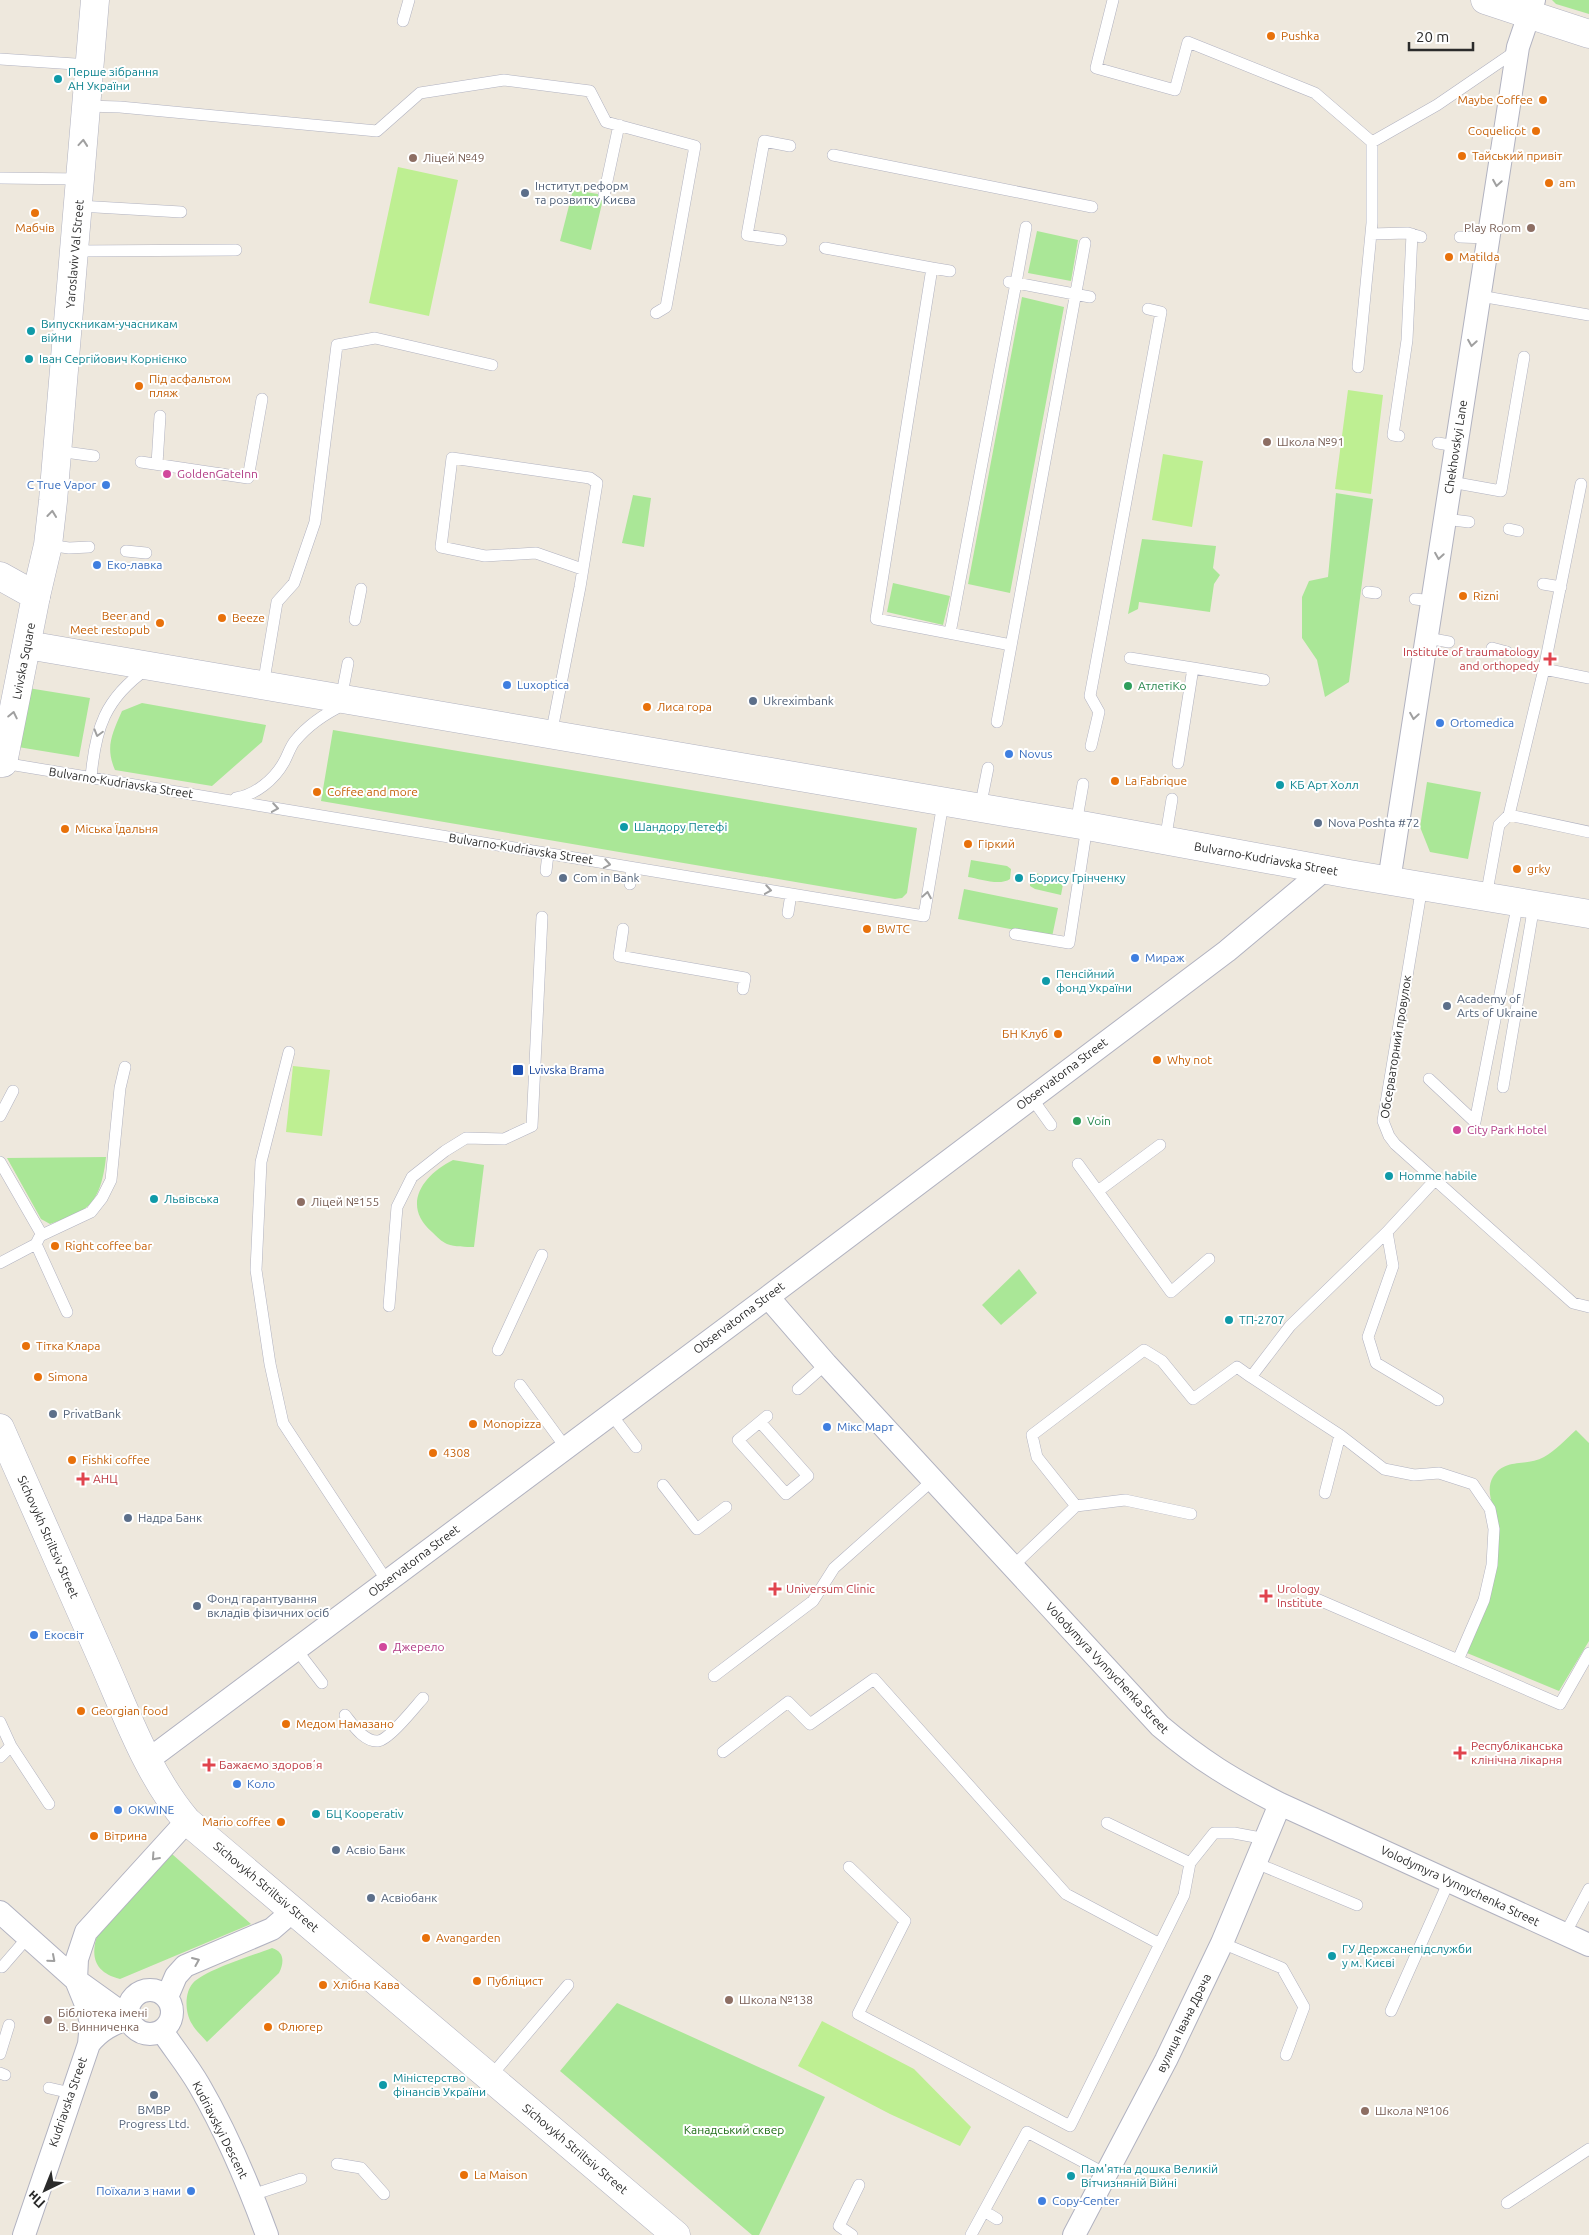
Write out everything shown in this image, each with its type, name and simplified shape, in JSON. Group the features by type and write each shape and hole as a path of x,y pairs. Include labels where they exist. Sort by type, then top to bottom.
{"main road":[{"name":"Yaroslaviv Val Street","path":"36,596 48,545 58,451 95,0"},
{"path":"1485,0 1531,7 1589,34"},
{"path":"0,576 36,596"},
{"name":"Lvivska Square","path":"2,763 36,596"},
{"name":"Bulvarno-Kudriavska Street","path":"27,645 943,803 1081,825 1324,870 1589,914"},
{"name":"Sichovykh Striltsiv Street","path":"0,1428 162,1790 188,1820 490,2076 669,2233"}],"street":[{"name":"Chekhovskyi Lane","path":"1388,881 1427,638 1423,600 1445,519 1450,482 1447,444 1480,296 1518,50 1531,7"},
{"name":"Observatorna Street","path":"148,1760 1227,951 1324,870"},
{"name":"Volodymyra Vynnychenka Street","path":"768,1297 826,1364 1160,1726 1192,1754 1230,1779 1280,1804 1589,1945"},
{"name":"вулиця Івана Драча","path":"1074,2235 1166,2060 1222,1943 1280,1804"},
{"path":"89,2044 91,2023 87,2006 76,1980 77,1959 86,1932 188,1820"},
{"path":"167,1997 176,1976 185,1966 272,1929 294,1910"},
{"path":"0,1912 76,1980 128,2018"},
{"path":"154,1990 167,1997 173,2012 171,2020 162,2031 156,2034 143,2033 132,2025 127,2011 129,2003 139,1992 154,1990"},
{"name":"Kudriavska Street","path":"24,2235 60,2090 97,2034 113,2024 128,2018"},
{"name":"Kudriavskyi Descent","path":"162,2031 221,2125 267,2235"}],"lane":[{"path":"403,21 409,0"},
{"path":"1114,0 1096,68 1175,90 1188,42 1315,93 1372,142 1371,234 1358,367"},
{"path":"1372,142 1437,105 1518,50"},
{"path":"0,58 90,65"},
{"path":"86,106 120,107 377,130 420,93 504,80 590,91 606,122 695,146 666,307 656,313"},
{"path":"604,195 618,125"},
{"path":"781,240 747,234 764,141 790,146"},
{"path":"833,155 1092,207"},
{"path":"0,178 181,212"},
{"path":"950,633 1012,283 1026,227"},
{"path":"1371,234 1416,236 1407,340 1393,435 1399,436"},
{"path":"1460,237 1488,238"},
{"path":"997,722 1085,243"},
{"path":"825,248 950,271"},
{"path":"75,250 236,250"},
{"path":"932,268 876,619 1011,645"},
{"path":"1012,283 1090,297"},
{"path":"1480,296 1589,315"},
{"path":"1091,746 1099,712 1090,696 1161,312 1148,309"},
{"path":"263,686 277,602 294,583 315,522 337,346 375,338 492,365"},
{"path":"1450,482 1501,491 1524,357"},
{"path":"141,462 248,478 262,399"},
{"path":"157,464 160,416"},
{"path":"58,451 94,456"},
{"path":"551,735 582,569 597,483 590,478 452,458 441,547 485,556 536,553 582,569"},
{"path":"1486,897 1499,825 1509,815 1544,669 1581,484"},
{"path":"1445,519 1469,522"},
{"path":"48,545 70,548 89,547"},
{"path":"126,551 146,553"},
{"path":"1543,584 1561,587"},
{"path":"355,620 360,589"},
{"path":"1427,638 1449,642"},
{"path":"1492,648 1507,652"},
{"path":"1130,658 1264,680"},
{"path":"226,800 248,796 266,783 283,765 294,742 312,724 346,700 348,663"},
{"path":"91,778 94,747 102,717 118,693 150,666"},
{"path":"1178,763 1193,668"},
{"path":"1544,669 1589,678"},
{"name":"Bulvarno-Kudriavska Street","path":"2,763 924,916 943,803"},
{"path":"980,808 988,768"},
{"path":"1015,934 1069,943 1084,784"},
{"path":"1165,841 1172,799"},
{"path":"1509,815 1589,832"},
{"path":"546,871 548,854"},
{"path":"630,884 632,868"},
{"name":"Обсерваторний провулок","path":"1422,886 1383,1121 1389,1136 1395,1144 1435,1180 1573,1303 1589,1306"},
{"path":"788,913 791,894"},
{"path":"1429,1079 1475,1122 1526,904"},
{"path":"1503,1087 1526,904"},
{"path":"389,1306 397,1207 412,1177 466,1138 504,1138 532,1126 542,917"},
{"path":"623,929 619,956 745,978 743,989"},
{"path":"289,1052 261,1162 256,1270 270,1364 283,1423 388,1581"},
{"path":"0,1263 39,1239 90,1212 102,1198 111,1180 120,1088 125,1067"},
{"path":"0,1116 13,1091"},
{"path":"1031,1097 1050,1125"},
{"path":"1098,1191 1160,1145"},
{"path":"0,1162 39,1239 67,1312"},
{"path":"1078,1164 1171,1292 1209,1259"},
{"path":"1251,1377 1290,1326 1387,1232 1435,1180"},
{"path":"1387,1232 1393,1266 1368,1337 1376,1363 1438,1400"},
{"path":"498,1350 542,1255"},
{"path":"1076,1506 1037,1457 1032,1435 1144,1350 1162,1361 1193,1399 1237,1367 1340,1435 1384,1469 1414,1475 1438,1473 1473,1484 1490,1509 1494,1528 1492,1566 1484,1600 1458,1660"},
{"path":"798,1389 826,1364"},
{"path":"520,1385 566,1448"},
{"path":"611,1414 636,1448"},
{"path":"764,1419 808,1476 786,1494 738,1440 764,1419"},
{"path":"1325,1493 1340,1435"},
{"path":"714,1676 812,1601 834,1568 933,1480"},
{"path":"663,1485 697,1529 726,1507"},
{"path":"1013,1566 1076,1506 1125,1500 1191,1514"},
{"path":"1312,1597 1560,1704 1589,1653"},
{"path":"296,1649 322,1683"},
{"path":"723,1752 788,1702 810,1724 874,1679 1066,1894 1160,1944"},
{"path":"345,1715 359,1732 369,1739 379,1741 387,1737 423,1698"},
{"path":"0,1722 10,1746 49,1804"},
{"path":"0,1757 10,1746"},
{"path":"1107,1823 1190,1863"},
{"path":"849,1867 905,1921 858,2014 1070,2126 1184,1895 1190,1863 1214,1833 1234,1833 1266,1839"},
{"path":"1256,1862 1357,1905"},
{"path":"1391,2011 1449,1881"},
{"path":"1565,1934 1589,1889"},
{"path":"2,1966 28,1938"},
{"path":"1222,1943 1282,1968 1304,2007 1286,2055"},
{"path":"490,2076 568,1985"},
{"path":"0,2054 9,2024"},
{"path":"971,2235 1027,2132 1106,2174"},
{"path":"1507,2202 1589,2149"},
{"path":"337,2164 361,2168 384,2194"},
{"path":"252,2196 301,2179"},
{"path":"849,2234 839,2226 859,2185"},
{"path":"984,2211 997,2219"}],"green space":[{"path":"1552,0 1589,0 1589,14 1556,4"},
{"path":"398,167 458,180 429,316 369,303"},
{"path":"573,190 604,195 591,250 560,241"},
{"path":"1037,231 1078,240 1071,281 1028,273"},
{"path":"1022,297 1064,307 1010,593 968,584"},
{"path":"1348,390 1383,395 1371,494 1335,489"},
{"path":"1163,454 1203,461 1192,527 1152,520"},
{"path":"1336,493 1373,499 1349,682 1325,697 1317,660 1302,638 1302,597 1309,581 1328,577"},
{"path":"633,495 651,498 644,547 622,543"},
{"path":"1142,539 1216,546 1213,568 1220,575 1214,584 1210,612 1139,602 1138,609 1128,614"},
{"path":"893,583 950,596 943,625 887,612"},
{"path":"28,688 90,698 79,757 18,747"},
{"path":"142,703 266,725 262,742 212,786 115,770 110,747 115,727 122,711"},
{"path":"333,730 917,828 907,893 902,898 895,899 321,801"},
{"path":"1427,782 1481,792 1468,859 1430,852 1420,827"},
{"path":"971,860 1007,866 1011,869 1010,879 995,882 968,877"},
{"path":"1035,873 1064,879 1061,895 1030,886 1030,876"},
{"path":"964,889 1058,908 1052,937 958,919"},
{"path":"293,1066 330,1070 322,1136 286,1132"},
{"path":"106,1157 100,1186 89,1205 75,1214 50,1224 41,1219 7,1158"},
{"path":"453,1160 484,1165 474,1247 453,1246 443,1242 423,1222 418,1211 417,1201 425,1182 442,1166"},
{"path":"1019,1269 1037,1293 1001,1325 982,1305"},
{"path":"1576,1430 1589,1443 1589,1641 1559,1691 1467,1653 1489,1594 1496,1564 1499,1532 1490,1490 1493,1477 1504,1467 1531,1462 1544,1457"},
{"path":"172,1854 251,1924 120,1979 105,1973 100,1969 95,1958 94,1951 97,1936"},
{"path":"272,1948 279,1952 282,1958 279,1973 207,2042 193,2026 188,2014 187,1997 190,1987 199,1978 208,1973"},
{"name":"Канадський сквер","path":"617,2003 825,2097 759,2235 752,2235 560,2071"},
{"path":"822,2021 914,2069 971,2127 960,2146 890,2114 798,2066"}],"place":[{"name":"Pushka","path":"1271,36"},
{"name":"Перше зібрання АН України","path":"58,79"},
{"name":"Maybe Coffee","path":"1543,100"},
{"name":"Coquelicot","path":"1536,131"},
{"name":"Тайський привіт","path":"1462,156"},
{"name":"Ліцей №49","path":"413,158"},
{"name":"am","path":"1549,183"},
{"name":"Інститут реформ та розвитку Києва","path":"525,193"},
{"name":"Мабчів","path":"35,213"},
{"name":"Play Room","path":"1531,228"},
{"name":"Matilda","path":"1449,257"},
{"name":"Випускникам-учасникам війни","path":"31,331"},
{"name":"Іван Сергійович Корнієнко","path":"29,359"},
{"name":"Під асфальтом пляж","path":"139,386"},
{"name":"Школа №91","path":"1267,442"},
{"name":"GoldenGateInn","path":"167,474"},
{"name":"C True Vapor","path":"106,485"},
{"name":"Еко-лавка","path":"97,565"},
{"name":"Rizni","path":"1463,596"},
{"name":"Beeze","path":"222,618"},
{"name":"Beer and Meet restopub","path":"160,623"},
{"name":"Institute of traumatology and orthopedy","path":"1550,659"},
{"name":"Luxoptica","path":"507,685"},
{"name":"АтлетіКо","path":"1128,686"},
{"name":"Ukreximbank","path":"753,701"},
{"name":"Лиса гора","path":"647,707"},
{"name":"Ortomedica","path":"1440,723"},
{"name":"Novus","path":"1009,754"},
{"name":"La Fabrique","path":"1115,781"},
{"name":"КБ Арт Холл","path":"1280,785"},
{"name":"Coffee and more","path":"317,792"},
{"name":"Nova Poshta #72","path":"1318,823"},
{"name":"Шандору Петефі","path":"624,827"},
{"name":"Міська Їдальня","path":"65,829"},
{"name":"Гіркий","path":"968,844"},
{"name":"grky","path":"1517,869"},
{"name":"Com in Bank","path":"563,878"},
{"name":"Борису Грінченку","path":"1019,878"},
{"name":"BWTC","path":"867,929"},
{"name":"Мираж","path":"1135,958"},
{"name":"Пенсійний фонд України","path":"1046,981"},
{"name":"Academy of Arts of Ukraine","path":"1447,1006"},
{"name":"БН Клуб","path":"1058,1034"},
{"name":"Why not","path":"1157,1060"},
{"name":"Lvivska Brama","path":"518,1070"},
{"name":"Voin","path":"1077,1121"},
{"name":"City Park Hotel","path":"1457,1130"},
{"name":"Homme habile","path":"1389,1176"},
{"name":"Львівська","path":"154,1199"},
{"name":"Ліцей №155","path":"301,1202"},
{"name":"Right coffee bar","path":"55,1246"},
{"name":"ТП-2707","path":"1229,1320"},
{"name":"Тітка Клара","path":"26,1346"},
{"name":"Simona","path":"38,1377"},
{"name":"PrivatBank","path":"53,1414"},
{"name":"Monopizza","path":"473,1424"},
{"name":"Мікс Март","path":"827,1427"},
{"name":"4308","path":"433,1453"},
{"name":"Fishki coffee","path":"72,1460"},
{"name":"АНЦ","path":"83,1479"},
{"name":"Надра Банк","path":"128,1518"},
{"name":"Universum Clinic","path":"775,1589"},
{"name":"Urology Institute","path":"1266,1596"},
{"name":"Фонд гарантування вкладів фізичних осіб","path":"197,1606"},
{"name":"Екосвіт","path":"34,1635"},
{"name":"Джерело","path":"383,1647"},
{"name":"Georgian food","path":"81,1711"},
{"name":"Медом Намазано","path":"286,1724"},
{"name":"Республіканська клінічна лікарня","path":"1460,1753"},
{"name":"Бажаємо здоровʼя","path":"209,1765"},
{"name":"Коло","path":"237,1784"},
{"name":"OKWINE","path":"118,1810"},
{"name":"БЦ Kooperativ","path":"316,1814"},
{"name":"Mario coffee","path":"281,1822"},
{"name":"Вітрина","path":"94,1836"},
{"name":"Асвіо Банк","path":"336,1850"},
{"name":"Асвіобанк","path":"371,1898"},
{"name":"Avangarden","path":"426,1938"},
{"name":"ГУ Держсанепідслужби у м. Києві","path":"1332,1956"},
{"name":"Публіцист","path":"477,1981"},
{"name":"Хлібна Кава","path":"323,1985"},
{"name":"Школа №138","path":"729,2000"},
{"name":"Бібліотека імені В. Винниченка","path":"48,2020"},
{"name":"Флюгер","path":"268,2027"},
{"name":"Міністерство фінансів України","path":"383,2085"},
{"name":"BMBP Progress Ltd.","path":"154,2095"},
{"name":"Школа №106","path":"1365,2111"},
{"name":"La Maison","path":"464,2175"},
{"name":"Пам'ятна дошка Великій Вітчизняній Війні","path":"1071,2176"},
{"name":"Поїхали з нами","path":"191,2191"},
{"name":"Copy-Center","path":"1042,2201"}]}
